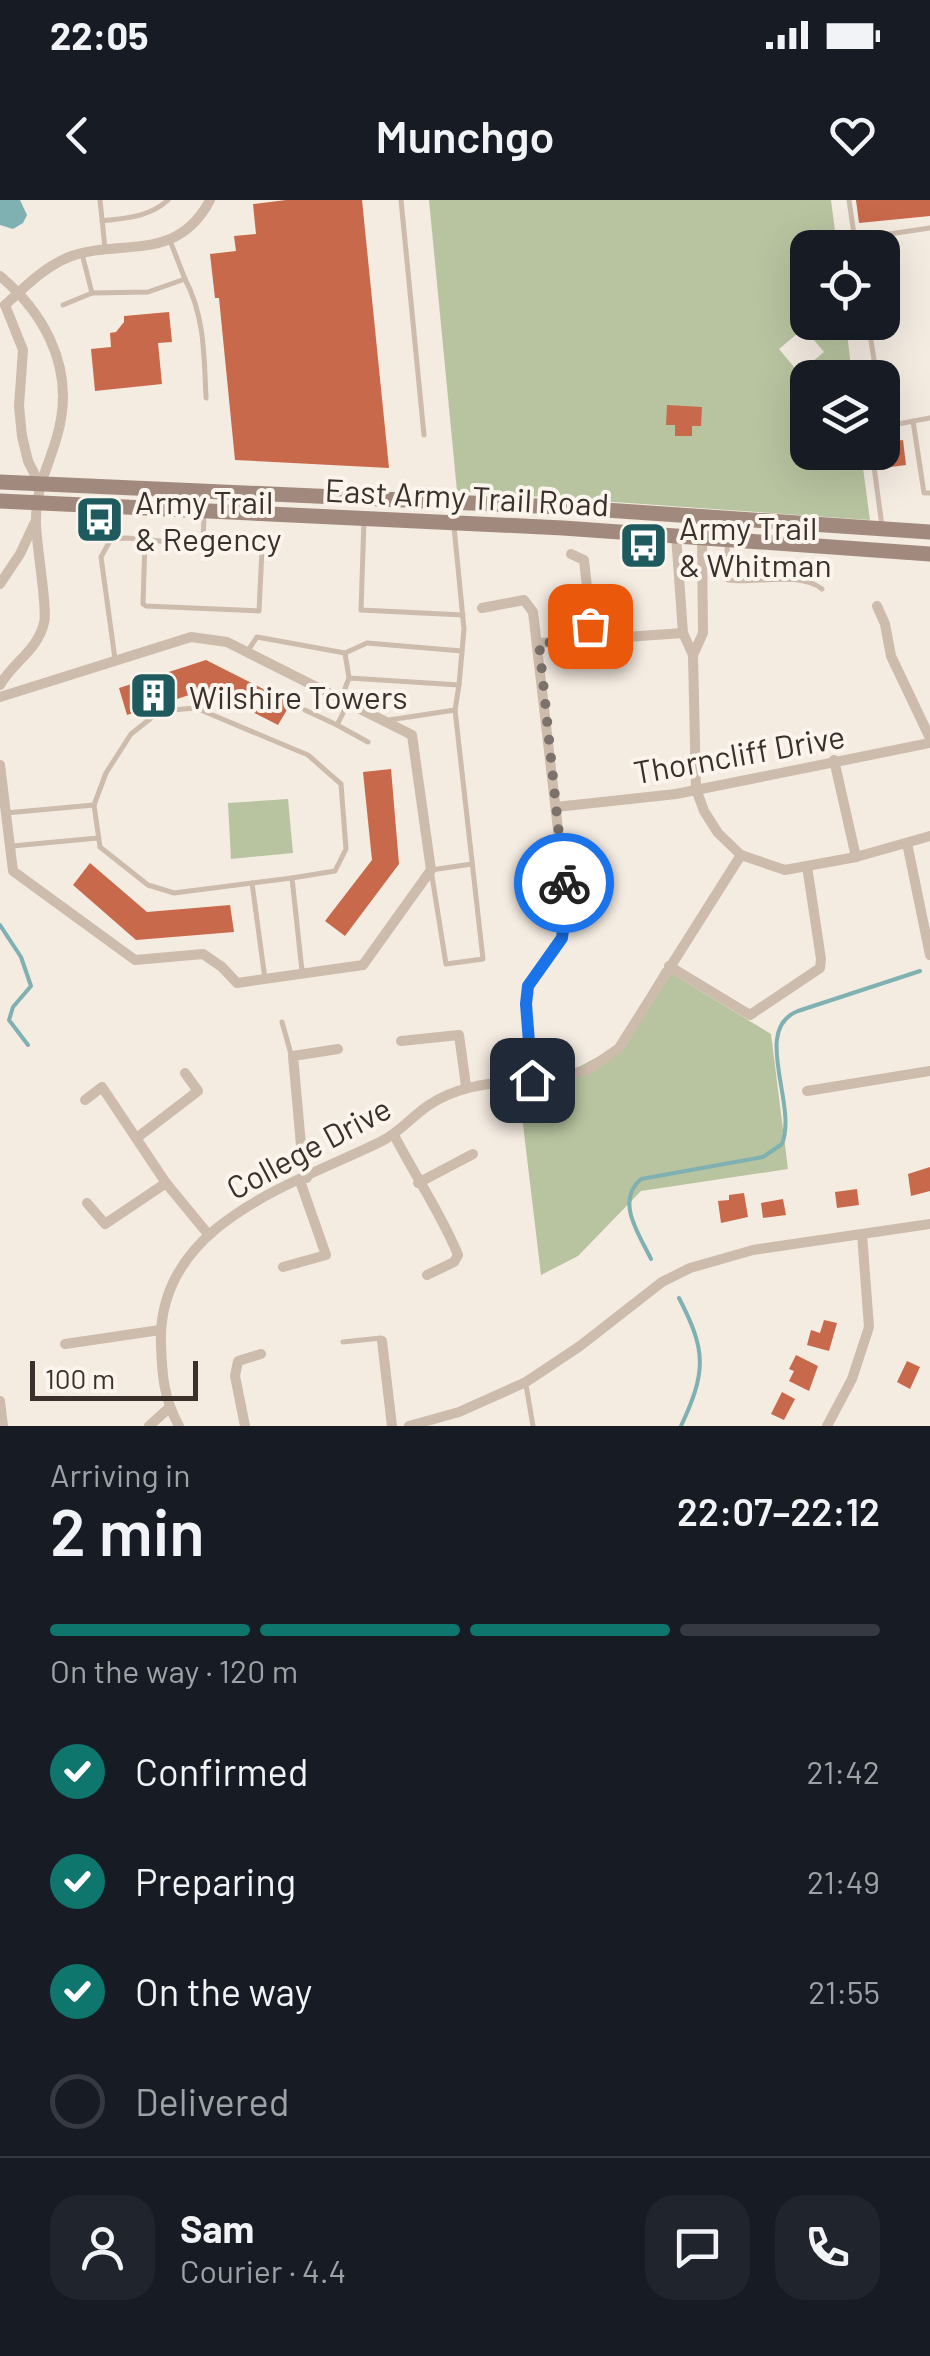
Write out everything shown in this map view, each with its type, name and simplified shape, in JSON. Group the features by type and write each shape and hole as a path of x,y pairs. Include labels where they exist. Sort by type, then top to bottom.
{"main road":[{"name":"East Army Trail Road","path":"0,482 561,507 930,532"},
{"name":"East Army Trail Road","path":"0,501 454,522 930,554"}],"street":[{"path":"39,483 22,436 19,406 23,350 3,303 48,268 82,254 144,248 169,238 184,230 210,200"},
{"path":"0,276 20,292 51,338 63,378 62,418 39,483 37,502 46,620 32,650 0,685"},
{"path":"0,584 36,521"},
{"path":"676,535 682,633 693,654"},
{"path":"702,538 703,632 693,654 696,789 713,827 741,856 784,870 856,857 930,836"},
{"path":"572,554 584,560 593,640"},
{"path":"482,608 524,600 533,612 539,643 566,922 555,949 528,986 532,1080 572,1075 618,1048 741,856"},
{"path":"877,606 891,656 930,740"},
{"path":"539,643 682,633"},
{"path":"0,697 192,638 227,642 412,734 431,870 363,966 236,983 222,966 203,954 136,960 13,871 0,765"},
{"name":"Thorncliff Drive","path":"556,807 696,789 930,740"},
{"path":"834,760 856,857"},
{"path":"906,843 930,955"},
{"path":"670,966 750,1014 811,976 820,968 821,960 807,866"},
{"path":"402,1041 459,1035 466,1086"},
{"path":"282,1267 326,1254 304,1179 293,1056 338,1049"},
{"path":"808,1091 930,1072"},
{"path":"138,1137 198,1091 185,1073"},
{"name":"College Drive","path":"179,1426 162,1386 160,1330 169,1287 208,1234 254,1200 394,1136 428,1106 466,1086 516,1080"},
{"path":"85,1100 102,1086 166,1182 208,1234"},
{"path":"394,1136 418,1183 442,1216 458,1255 454,1262 426,1275"},
{"path":"418,1183 473,1154"},
{"path":"87,1204 105,1224 166,1182"},
{"path":"409,1426 458,1412 526,1382 662,1282 690,1268 740,1252 930,1224"},
{"path":"827,1426 852,1379 869,1327 862,1234"},
{"path":"66,1344 160,1330"},
{"path":"382,1341 392,1426"},
{"path":"245,1426 235,1376 238,1361 261,1354"},
{"path":"0,1400 3,1426"},
{"path":"149,1426 169,1408"}],"lane":[{"path":"100,200 106,250"},
{"path":"102,221 137,217 159,209 168,200"},
{"path":"401,200 424,435"},
{"path":"849,200 854,230"},
{"path":"900,232 930,228"},
{"path":"169,238 196,299 203,333 206,398"},
{"path":"82,254 92,293"},
{"path":"63,305 92,293 148,292 185,279"},
{"path":"900,424 930,418"},
{"path":"913,421 924,493 930,493"},
{"path":"874,470 882,529"},
{"path":"203,545 204,509"},
{"path":"364,518 362,610 463,615"},
{"path":"454,522 463,615 455,710 472,864 482,959 446,964 431,870 472,864"},
{"path":"115,661 101,557 111,539 145,540 262,549 261,607 257,612 146,606 142,581 145,540"},
{"path":"727,539 728,580 792,581 816,584 822,590"},
{"path":"248,652 257,637 344,653 367,643 462,651"},
{"path":"337,726 349,678 344,653"},
{"path":"349,678 459,685"},
{"path":"196,708 308,755 341,784 346,850 335,871 174,894 148,885 100,847 98,838 94,805 106,773 131,734 160,711 196,708"},
{"path":"305,710 368,742"},
{"path":"388,720 455,710"},
{"path":"6,813 94,805"},
{"path":"10,846 98,838"},
{"path":"292,878 302,974"},
{"path":"252,883 265,979"},
{"path":"282,1022 293,1056"},
{"path":"343,1342 376,1336 382,1341"},
{"path":"526,1382 533,1426"},
{"path":"458,1412 461,1426"}],"green space":[{"path":"429,200 831,200 835,230 790,230 790,340 779,349 790,362 790,470 863,470 870,520 457,491"},
{"path":"814,340 848,340 850,360 814,360 824,352"},
{"path":"288,799 293,853 231,859 228,803"},
{"path":"663,968 771,1034 788,1169 641,1191 578,1256 541,1275 517,1074 573,1070 616,1047"}],"water":[{"path":"0,200 20,200 27,215 23,223 13,229 0,225"}],"building":[{"path":"362,200 389,468 235,460 219,298 215,298 210,254 236,251 234,236 256,234 253,204"},
{"path":"856,200 930,200 930,216 859,223"},
{"path":"169,312 172,342 158,343 162,384 95,391 91,349 111,347 110,333 116,332 124,316"},
{"path":"667,405 702,407 701,426 692,426 692,436 675,436 675,425 666,425"},
{"path":"903,440 906,465 900,466"},
{"name":"Wilshire Towers","path":"206,660 291,703 278,725 208,689 127,715 119,688"},
{"name":"Wilshire Towers","path":"391,769 399,864 345,936 325,921 372,860 363,772"},
{"path":"90,863 147,912 230,905 234,932 136,940 73,885"},
{"path":"930,1167 930,1191 911,1196 908,1174"},
{"path":"857,1189 859,1205 837,1208 835,1192"},
{"path":"744,1193 748,1217 721,1223 718,1201"},
{"path":"783,1199 786,1215 763,1218 761,1203"},
{"path":"824,1320 837,1323 829,1351 807,1345 811,1330 820,1333"},
{"path":"796,1355 818,1366 809,1391 789,1381 794,1371 789,1369"},
{"path":"907,1361 920,1367 910,1389 897,1382"},
{"path":"782,1392 795,1399 784,1420 771,1414"}],"waterway":[{"path":"0,925 21,957 31,986 13,1007 9,1020 28,1045"},
{"path":"651,1259 630,1207 633,1188 641,1179 763,1157 782,1144 785,1109 777,1050 784,1020 798,1011 920,971"},
{"path":"679,1298 695,1333 700,1362 695,1391 681,1426"}],"way so far":[{"path":"564,883 539,643 593,640 590,626"}],"place":[{"name":"Army Trail & Regency","path":"100,519"},
{"name":"Army Trail & Whitman","path":"644,545"},
{"name":"Wilshire Towers","path":"154,696"}],"route":[{"path":"532,1080 528,986 562,938 566,922 564,883"}]}
